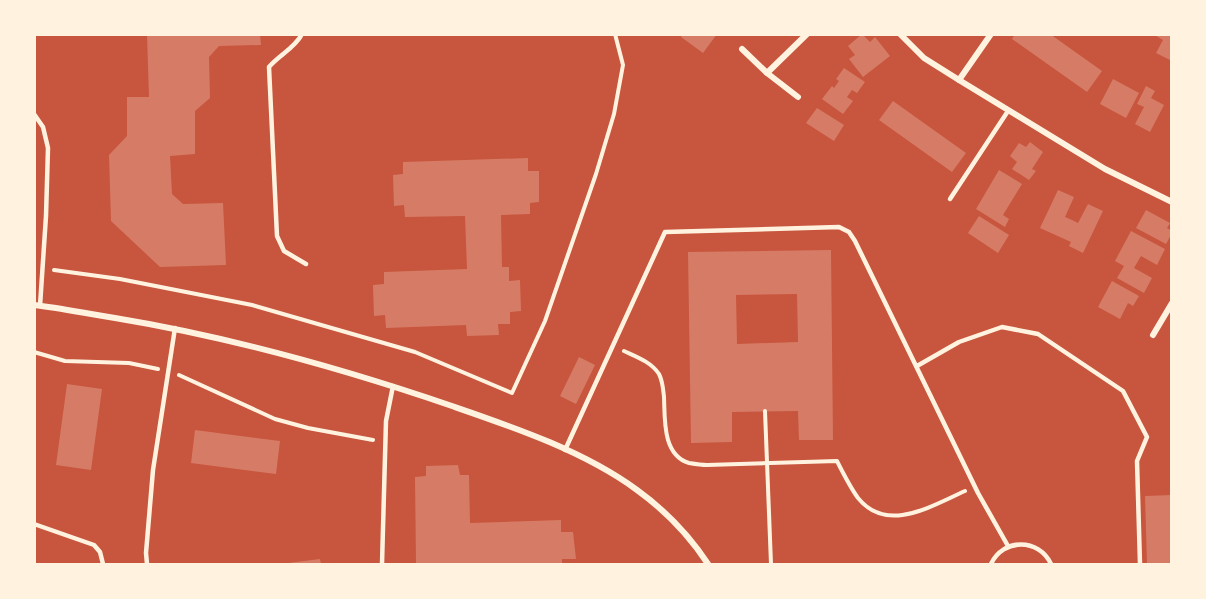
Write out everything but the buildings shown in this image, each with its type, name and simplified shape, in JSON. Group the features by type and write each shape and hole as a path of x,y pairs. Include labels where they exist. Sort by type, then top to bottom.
{"street":[{"path":"767,73 807,34"},
{"path":"900,34 924,58 1008,111 1106,169 1172,202"},
{"path":"959,80 991,34"},
{"path":"742,49 767,73 798,97"},
{"path":"1153,335 1172,303"},
{"path":"37,306 175,328 297,357 393,386 501,423 565,450 620,479 663,510 686,534 708,564"}],"lane":[{"path":"302,34 299,40 276,58 269,67 278,236 284,251 306,264"},
{"path":"950,199 1008,111"},
{"path":"34,114 43,127 48,148 43,269 37,306"},
{"path":"565,450 665,232 838,227 849,232 855,241 975,487 1008,546"},
{"path":"917,366 959,342 1002,327 1038,334 1123,392 1147,437 1137,461 1140,564"},
{"path":"147,564 153,470 175,328"},
{"path":"382,564 386,421 393,386"},
{"path":"34,524 94,545 100,552 103,564"},
{"path":"991,564 996,556 1008,546 1024,544 1036,548 1051,564"}],"path":[{"path":"43,269 120,279 252,306 415,352 512,393 544,321 596,174 614,114 623,65 615,34"},
{"path":"613,345 649,363 658,373 663,382 665,427 669,442 677,456 687,462 707,465 837,461 858,498 884,516 899,516 920,511 975,487"},
{"path":"34,352 65,361 129,363 168,371 275,419 308,428 385,442"},
{"path":"765,411 771,564"}]}
